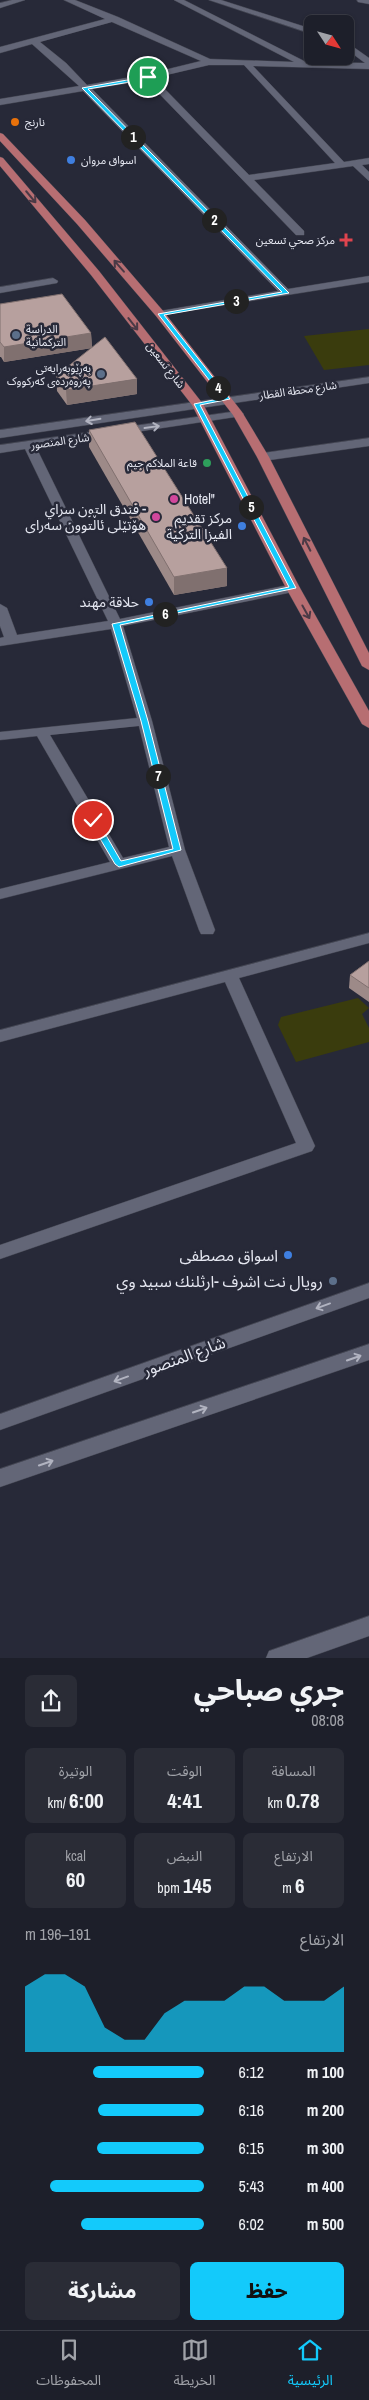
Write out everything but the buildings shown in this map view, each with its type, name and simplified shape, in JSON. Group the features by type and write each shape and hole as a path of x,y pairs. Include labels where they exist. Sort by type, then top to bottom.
{"main road":[{"name":"شارع تسعين","path":"0,136 81,222 160,314 238,414 263,457 369,666"},
{"name":"شارع تسعين","path":"0,160 95,273 197,404 293,588 369,724"}],"street":[{"path":"0,6 21,0"},
{"path":"68,0 115,19 209,62"},
{"path":"178,0 304,63"},
{"path":"213,0 304,29"},
{"path":"361,0 369,2"},
{"path":"0,50 115,19"},
{"path":"35,42 63,65 286,293"},
{"path":"354,52 369,64"},
{"path":"0,102 148,77 209,62 304,64"},
{"path":"246,63 342,165"},
{"path":"354,64 369,64"},
{"path":"148,77 300,233"},
{"path":"247,178 369,161"},
{"path":"355,163 369,178"},
{"path":"160,314 369,279"},
{"path":"0,290 53,281"},
{"path":"365,381 369,393"},
{"name":"شارع محطة القطار","path":"227,399 365,381"},
{"name":"شارع المنصور","path":"0,434 227,399"},
{"name":"شارع المنصور","path":"0,449 238,414"},
{"path":"263,457 369,442"},
{"path":"29,445 116,624 145,721 177,850 207,930"},
{"path":"0,608 6,641 116,624 293,588"},
{"path":"0,736 145,721"},
{"path":"41,731 119,864"},
{"path":"0,894 177,850"},
{"path":"0,1036 369,938"},
{"path":"0,1252 306,1146 230,974"},
{"name":"شارع المنصور","path":"0,1422 369,1290"},
{"path":"0,1478 369,1352"},
{"path":"277,1658 369,1626"}],"shaded area":[{"path":"369,329 369,365 324,370 304,336"},
{"path":"358,998 369,1008 362,1014 369,1028 369,1042 296,1062 278,1025 281,1017"}],"place":[{"name":"نارنج","path":"15,122"},
{"name":"اسواق مروان","path":"71,160"},
{"name":"مركز صحي تسعين","path":"346,240"},
{"name":"الدراسة التركمانية","path":"16,335"},
{"name":"بەڕێوبەرایەتی پەروەردەی کەرکووک","path":"101,374"},
{"name":"قاعة الملاكم جيم","path":"207,463"},
{"name":"Hotel\"","path":"174,499"},
{"name":"فندق التون سراي - هۆتێلی ئاڵتوون سەرای","path":"156,517"},
{"name":"مركز تقديم الفيزا التركية","path":"242,526"},
{"name":"حلاقة مهند","path":"149,602"},
{"name":"اسواق مصطفى","path":"288,1255"},
{"name":"رويال نت اشرف -ارثلنك سبيد وي","path":"333,1281"}],"route":[{"path":"93,820 119,864 177,850 145,721 116,624 293,588 197,404 227,399 160,314 286,293 85,88 148,77"}]}
